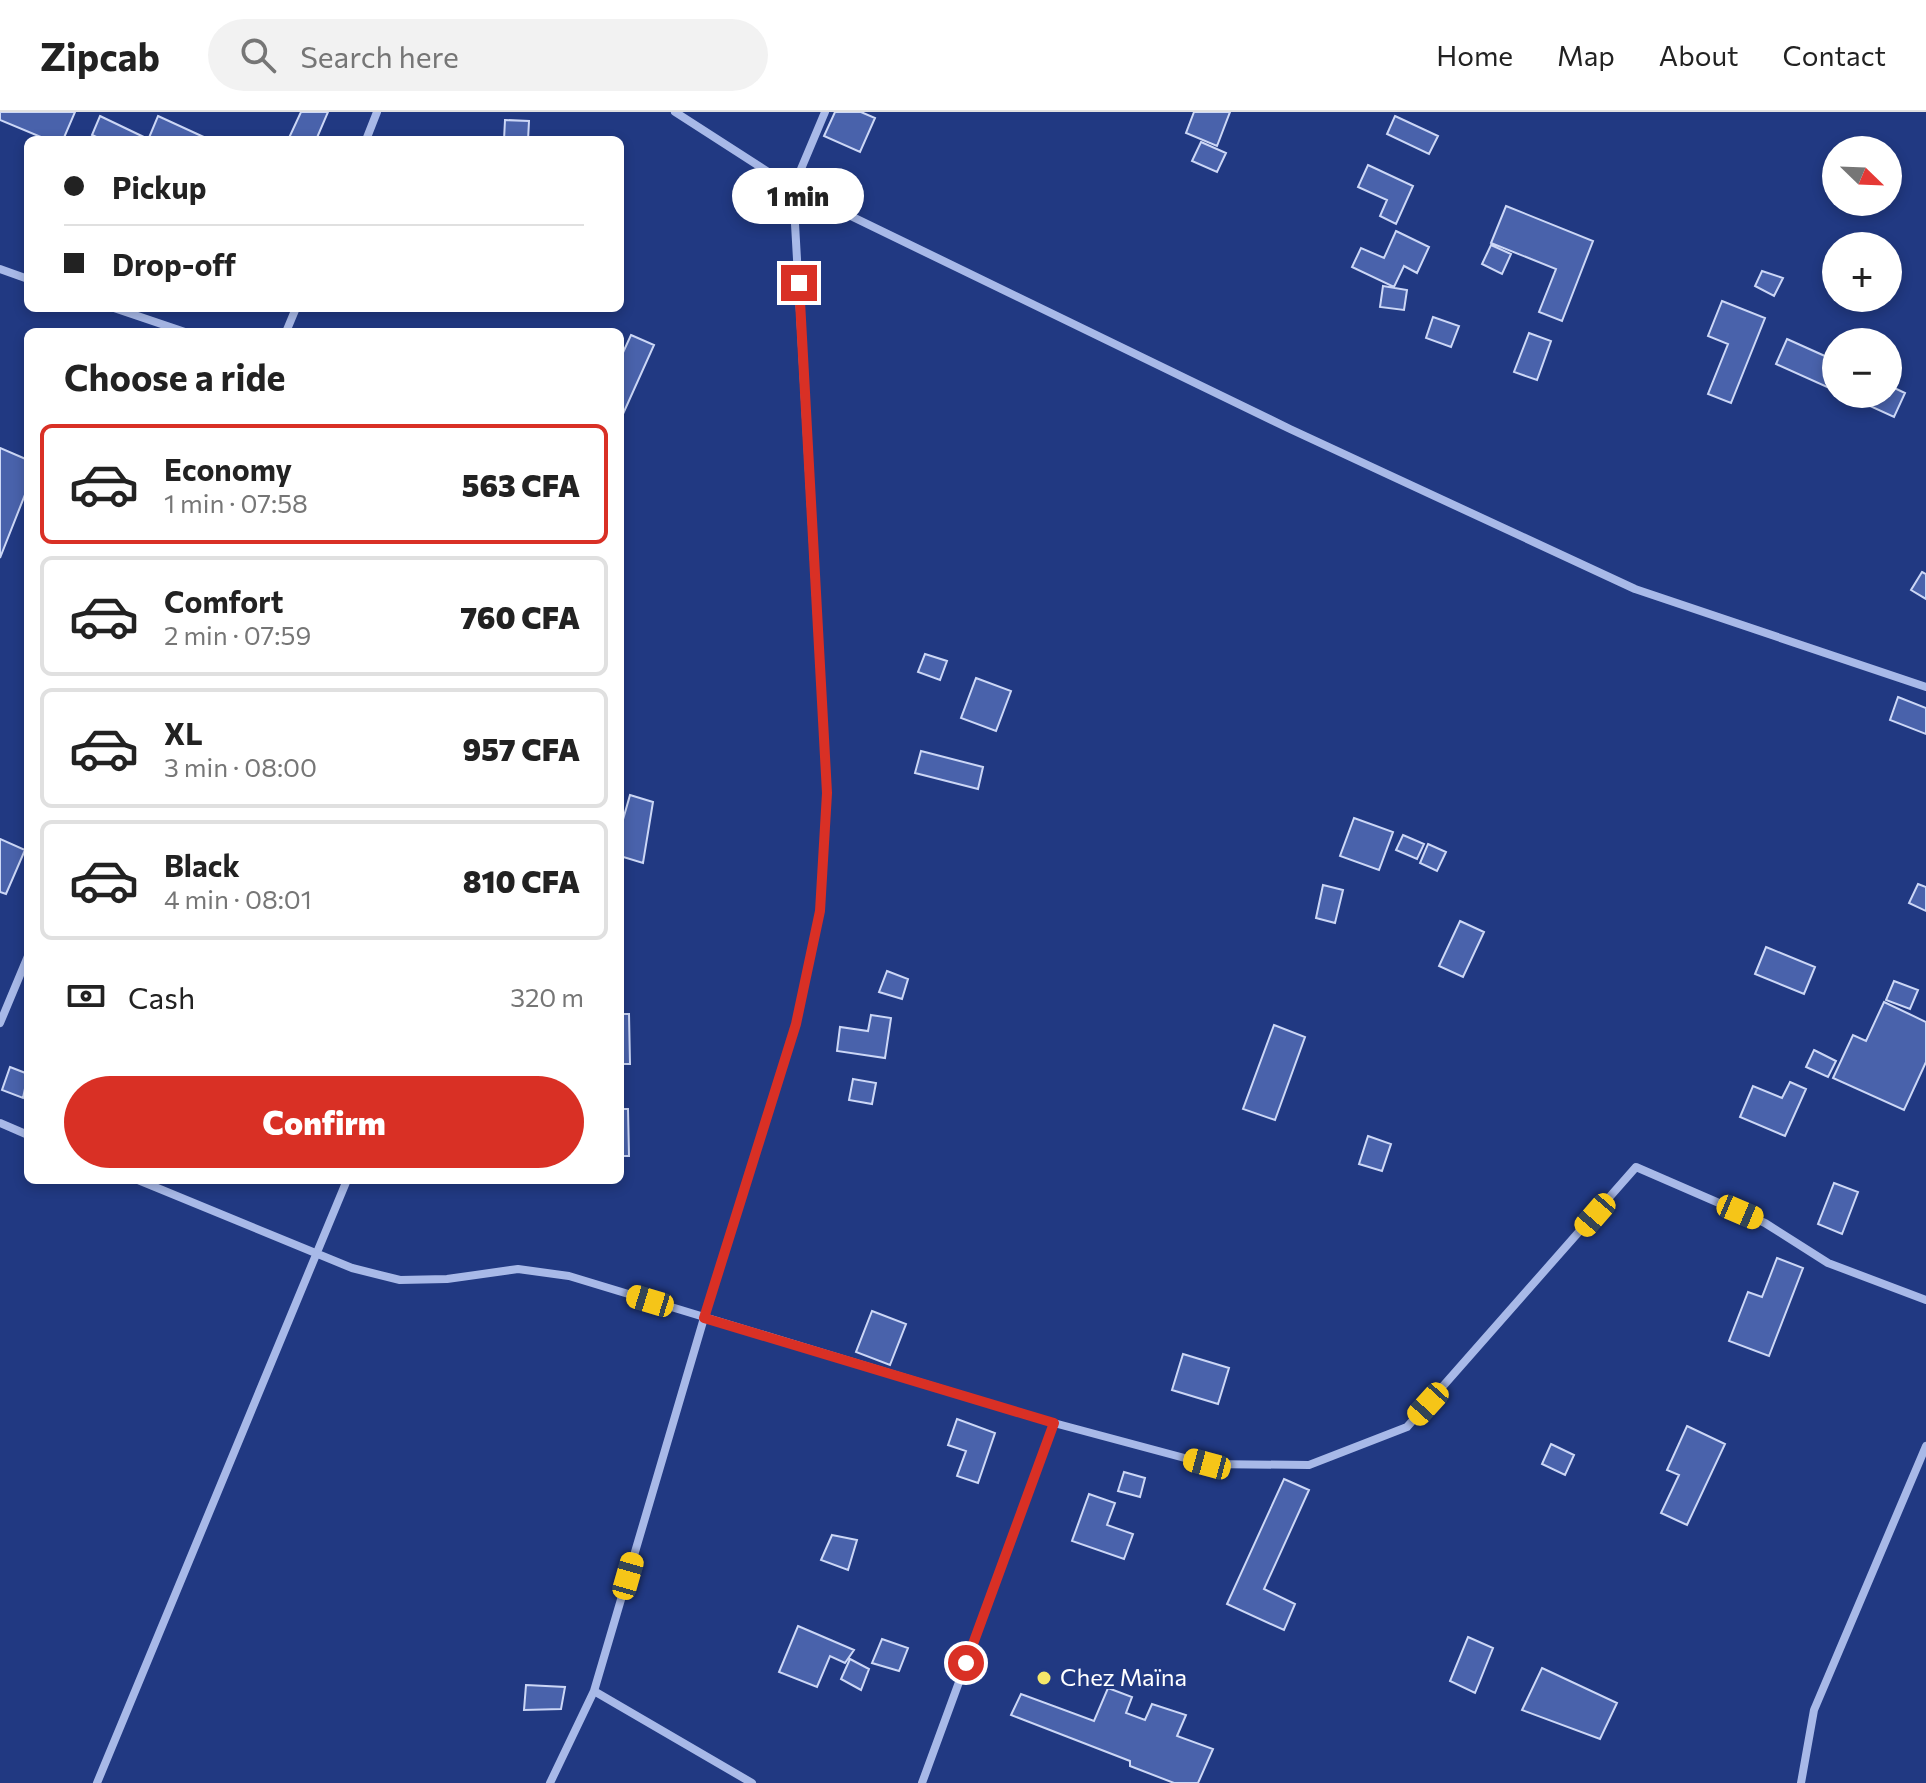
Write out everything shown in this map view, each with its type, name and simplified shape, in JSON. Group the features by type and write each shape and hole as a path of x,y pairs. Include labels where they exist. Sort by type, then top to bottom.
{"street":[{"path":"368,136 377,112"},
{"path":"675,112 793,188 1290,429 1635,589 1926,687"},
{"path":"550,1783 594,1691 704,1318 796,1024 820,911 827,793 793,188 825,112"},
{"path":"0,269 24,278"},
{"path":"126,312 173,328"},
{"path":"0,1023 24,966"},
{"path":"0,1123 24,1133"},
{"path":"148,1184 318,1254 400,1280 447,1279 518,1269 569,1276 1054,1423 1207,1464 1256,1467 1309,1465 1407,1427 1636,1167 1765,1223 1828,1263 1926,1300"},
{"path":"97,1783 345,1184"},
{"path":"922,1783 1054,1423"},
{"path":"1801,1783 1814,1710 1926,1446"},
{"path":"594,1691 752,1783"}],"building":[{"path":"0,112 75,112 65,136 38,136 0,120"},
{"path":"301,112 328,112 318,136 290,136"},
{"path":"835,112 861,112 875,118 860,152 824,136"},
{"path":"1194,112 1230,112 1217,146 1186,133"},
{"path":"100,116 142,136 94,136"},
{"path":"158,116 202,136 150,136"},
{"path":"1395,116 1438,136 1429,154 1387,134"},
{"path":"505,120 529,121 528,136 504,136"},
{"path":"1201,142 1226,153 1217,172 1192,161"},
{"path":"1368,165 1413,186 1396,224 1380,216 1387,200 1358,187"},
{"path":"1506,206 1593,241 1562,321 1539,312 1556,269 1491,243"},
{"path":"1396,231 1429,247 1417,273 1404,266 1394,287 1352,267 1361,248 1384,258"},
{"path":"1491,245 1511,254 1502,274 1482,264"},
{"path":"1762,271 1783,278 1774,296 1755,286"},
{"path":"1383,286 1407,290 1404,310 1380,307"},
{"path":"1722,301 1765,318 1731,403 1708,394 1728,344 1708,336"},
{"path":"1433,317 1459,326 1451,347 1426,338"},
{"path":"1529,333 1551,341 1537,380 1514,372"},
{"path":"631,335 654,345 624,412 624,350"},
{"path":"1787,339 1822,355 1822,385 1776,364"},
{"path":"1874,408 1898,408 1894,417"},
{"path":"0,448 24,458 24,497 0,558"},
{"path":"1922,572 1926,574 1926,599 1911,590"},
{"path":"925,654 947,661 940,680 918,672"},
{"path":"976,678 1011,691 996,731 961,718"},
{"path":"1898,697 1926,708 1926,734 1890,720"},
{"path":"921,751 983,767 978,789 915,773"},
{"path":"630,795 653,802 643,863 624,857 624,816"},
{"path":"1354,818 1393,832 1379,870 1340,856"},
{"path":"1403,835 1424,844 1417,859 1396,850"},
{"path":"0,839 24,850 24,852 6,894 0,892"},
{"path":"1428,844 1446,852 1437,871 1420,863"},
{"path":"1918,884 1926,887 1926,911 1909,903"},
{"path":"1323,885 1343,890 1335,923 1316,918"},
{"path":"1460,921 1484,932 1463,977 1439,966"},
{"path":"1766,947 1815,967 1804,994 1755,974"},
{"path":"887,971 908,979 902,999 879,992"},
{"path":"1894,981 1918,990 1910,1009 1886,1000"},
{"path":"1884,1002 1926,1022 1926,1062 1904,1110 1833,1078 1853,1035 1866,1041"},
{"path":"624,1014 629,1014 630,1064 624,1064"},
{"path":"871,1015 891,1018 885,1058 837,1051 840,1027 868,1031"},
{"path":"1274,1025 1305,1037 1275,1120 1243,1109"},
{"path":"1814,1050 1836,1061 1828,1077 1806,1067"},
{"path":"10,1067 24,1072 23,1098 2,1090"},
{"path":"853,1079 876,1083 872,1104 849,1100"},
{"path":"1790,1082 1806,1089 1785,1136 1740,1117 1753,1086 1782,1098"},
{"path":"624,1109 628,1109 629,1156 624,1156"},
{"path":"1368,1136 1391,1144 1382,1171 1359,1164"},
{"path":"1834,1183 1858,1192 1842,1234 1818,1224"},
{"path":"1777,1258 1803,1268 1769,1356 1729,1341 1748,1292 1762,1297"},
{"path":"872,1311 906,1324 890,1365 856,1352"},
{"path":"1183,1354 1229,1368 1218,1404 1172,1390"},
{"path":"957,1419 995,1433 978,1483 957,1476 966,1451 948,1445"},
{"path":"1687,1426 1725,1444 1687,1525 1661,1513 1679,1475 1667,1470"},
{"path":"1551,1444 1574,1455 1565,1475 1542,1464"},
{"path":"1124,1472 1145,1478 1140,1497 1118,1491"},
{"path":"1284,1479 1309,1490 1264,1589 1295,1604 1284,1630 1227,1604"},
{"path":"1089,1494 1115,1503 1107,1525 1133,1534 1124,1559 1072,1541"},
{"path":"832,1535 857,1540 848,1570 821,1560"},
{"path":"798,1626 854,1650 845,1663 830,1656 817,1687 779,1672"},
{"path":"1468,1637 1493,1648 1475,1693 1450,1681"},
{"path":"882,1639 908,1648 899,1671 872,1663"},
{"path":"850,1659 869,1669 861,1690 841,1679"},
{"path":"1542,1668 1617,1703 1600,1739 1522,1710"},
{"path":"526,1685 565,1687 561,1709 524,1710"},
{"path":"1108,1688 1132,1697 1126,1713 1145,1720 1152,1704 1186,1715 1177,1736 1213,1749 1198,1783 1174,1783 1130,1766 1130,1761 1011,1715 1021,1694 1094,1721"}],"place":[{"name":"Chez Maïna","path":"1044,1678"}],"route":[{"path":"799,283 827,793 820,911 796,1024 704,1318 1054,1423 966,1663"}]}
